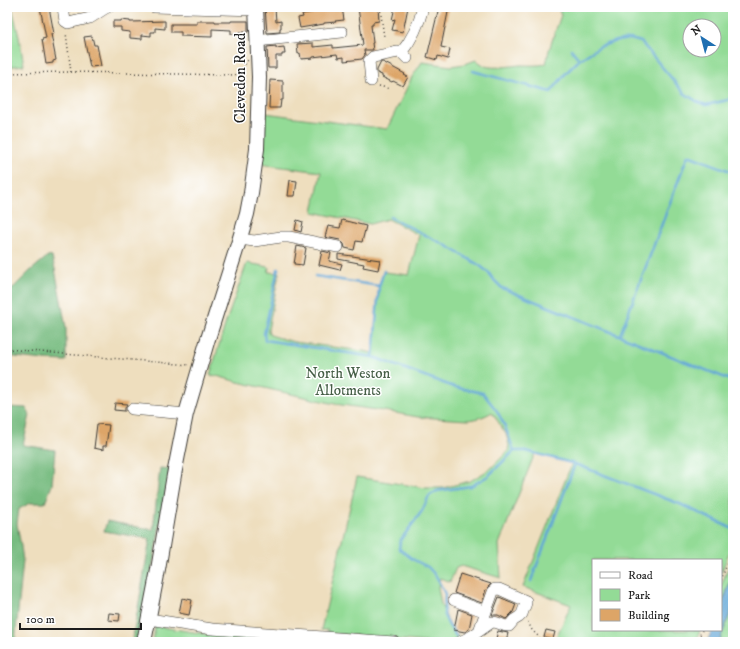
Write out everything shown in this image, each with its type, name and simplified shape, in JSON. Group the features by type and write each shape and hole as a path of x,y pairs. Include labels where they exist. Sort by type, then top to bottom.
{"main road":[{"name":"Clevedon Road","path":"144,642 186,414 199,366 240,239 248,207 257,149 258,48 256,8"}],"street":[{"path":"63,7 65,21 68,23 92,18 108,7"},
{"path":"154,7 256,8"},
{"path":"371,81 370,58 374,56 402,54 414,35 423,7"},
{"path":"258,48 343,31"},
{"path":"240,239 254,241 281,237 338,247"},
{"path":"132,409 186,414"},
{"path":"460,642 472,636 494,621 508,627 523,612 526,601 495,589 479,631"},
{"path":"454,600 486,612"},
{"path":"149,619 212,629 394,642"}],"path":[{"path":"380,7 384,37"},
{"path":"65,21 71,72"},
{"path":"7,73 71,72 230,75 240,74 243,71 246,62 258,48"},
{"path":"7,349 199,366"},
{"path":"7,507 10,530 7,578"},
{"path":"722,577 733,549"},
{"path":"520,616 526,620 532,630 543,642"},
{"path":"697,642 702,631"}],"green space":[{"path":"7,7 12,7 24,65 7,67"},
{"name":"North Weston Allotments","path":"560,7 733,7 733,542 722,571 722,559 592,559 592,631 700,631 696,642 554,642 571,605 523,587 572,463 535,453 499,544 501,578 461,566 456,568 450,582 440,578 438,587 441,604 449,624 460,640 456,642 425,642 328,633 328,630 321,630 357,477 426,488 443,488 470,481 490,469 508,451 509,445 506,434 492,412 480,418 468,420 418,417 335,404 210,375 226,322 247,263 269,267 268,272 279,273 268,330 270,335 294,342 373,353 379,286 384,272 409,275 419,235 388,219 370,224 313,212 321,172 259,164 265,113 387,129 412,77 422,62 451,66 465,64 476,60 485,66 493,67 539,65 546,64 549,50 561,15 559,10"},
{"path":"48,256 52,257 66,327 66,361 7,356 7,294"},
{"path":"7,407 26,408 30,415 23,445 55,450 52,485 45,503 30,503 19,509 17,524 23,561 15,642 7,642"},
{"path":"160,468 170,469 139,642 132,642 150,539 104,531 107,521 153,530"},
{"path":"733,555 733,575 722,604 722,583"},
{"path":"733,606 733,642 719,642"},
{"path":"155,626 212,635 261,634 262,642 153,642"}],"water":[{"path":"733,575 733,606 719,642 707,642 712,631 722,631 722,604"}],"building":[{"path":"40,7 49,7 54,34 51,34 56,60 53,61 53,63 46,64 42,39 46,38"},
{"path":"265,7 275,7 276,22 281,21 280,32 267,33"},
{"path":"342,7 344,20 300,28 298,18 303,17 302,14"},
{"path":"358,7 378,7 379,21 373,22 373,25 371,25 373,50 364,50 365,55 362,59 344,61 344,57 338,58 337,54 301,59 300,53 298,54 297,44 313,43 313,47 333,45 333,48 363,45"},
{"path":"395,7 408,7 403,32 392,30 395,19 392,20"},
{"path":"439,7 449,7 441,47 450,49 448,59 438,56 437,60 427,57"},
{"path":"121,20 130,22 165,21 165,29 155,28 155,32 151,32 151,36 142,35 142,39 130,38 130,32 121,31 121,27 113,27 113,21"},
{"path":"197,21 248,21 248,32 231,34 231,30 212,29 212,37 181,36 181,32 171,32 171,24 197,24"},
{"path":"92,36 94,45 97,45 101,66 90,67 84,37"},
{"path":"276,46 276,48 284,47 285,54 282,54 282,56 276,56 276,68 268,68 267,47"},
{"path":"381,62 408,77 403,86 382,77 382,75 377,73"},
{"path":"270,80 283,81 283,100 281,100 280,108 269,108"},
{"path":"290,180 297,181 295,196 288,196"},
{"path":"297,220 303,222 301,232 295,230"},
{"path":"342,220 366,226 362,242 356,241 354,250 345,248 344,244 340,240 325,237 328,226 340,228"},
{"path":"297,246 306,248 303,265 294,264"},
{"path":"322,251 331,253 329,261 342,264 340,270 319,265"},
{"path":"338,254 380,260 378,270 363,267 364,264 338,259"},
{"path":"115,403 127,404 125,411 114,410"},
{"path":"97,424 109,425 106,446 103,446 103,450 94,448"},
{"path":"460,574 491,584 486,589 482,603 454,593"},
{"path":"499,597 516,604 513,612 506,619 498,615 492,615"},
{"path":"182,598 192,600 189,615 179,613"},
{"path":"458,609 472,614 469,629 465,632 454,630"},
{"path":"109,613 120,614 119,621 108,620"},
{"path":"546,630 555,632 553,639 544,637"},
{"path":"498,631 508,633 506,641 495,642"}],"waterway":[{"path":"473,71 551,92 566,73 579,60 599,47 616,41 630,39 641,42 684,93 698,102 706,105 728,100 733,97"},
{"path":"571,49 579,59"},
{"path":"620,335 688,155 733,172"},
{"path":"390,217 447,246 479,265 488,272 502,288 733,381"},
{"path":"278,269 264,334 265,340 373,357 454,387 483,393 497,411 504,424 514,451"},
{"path":"373,357 379,286 384,271"},
{"path":"315,276 379,286"},
{"path":"456,636 444,615 445,594 436,576 428,567 414,560 399,549 400,541 422,511 429,496 437,491 471,486 488,476 514,451 526,451 575,464 680,504 733,529"},
{"path":"531,581 575,464"}]}
